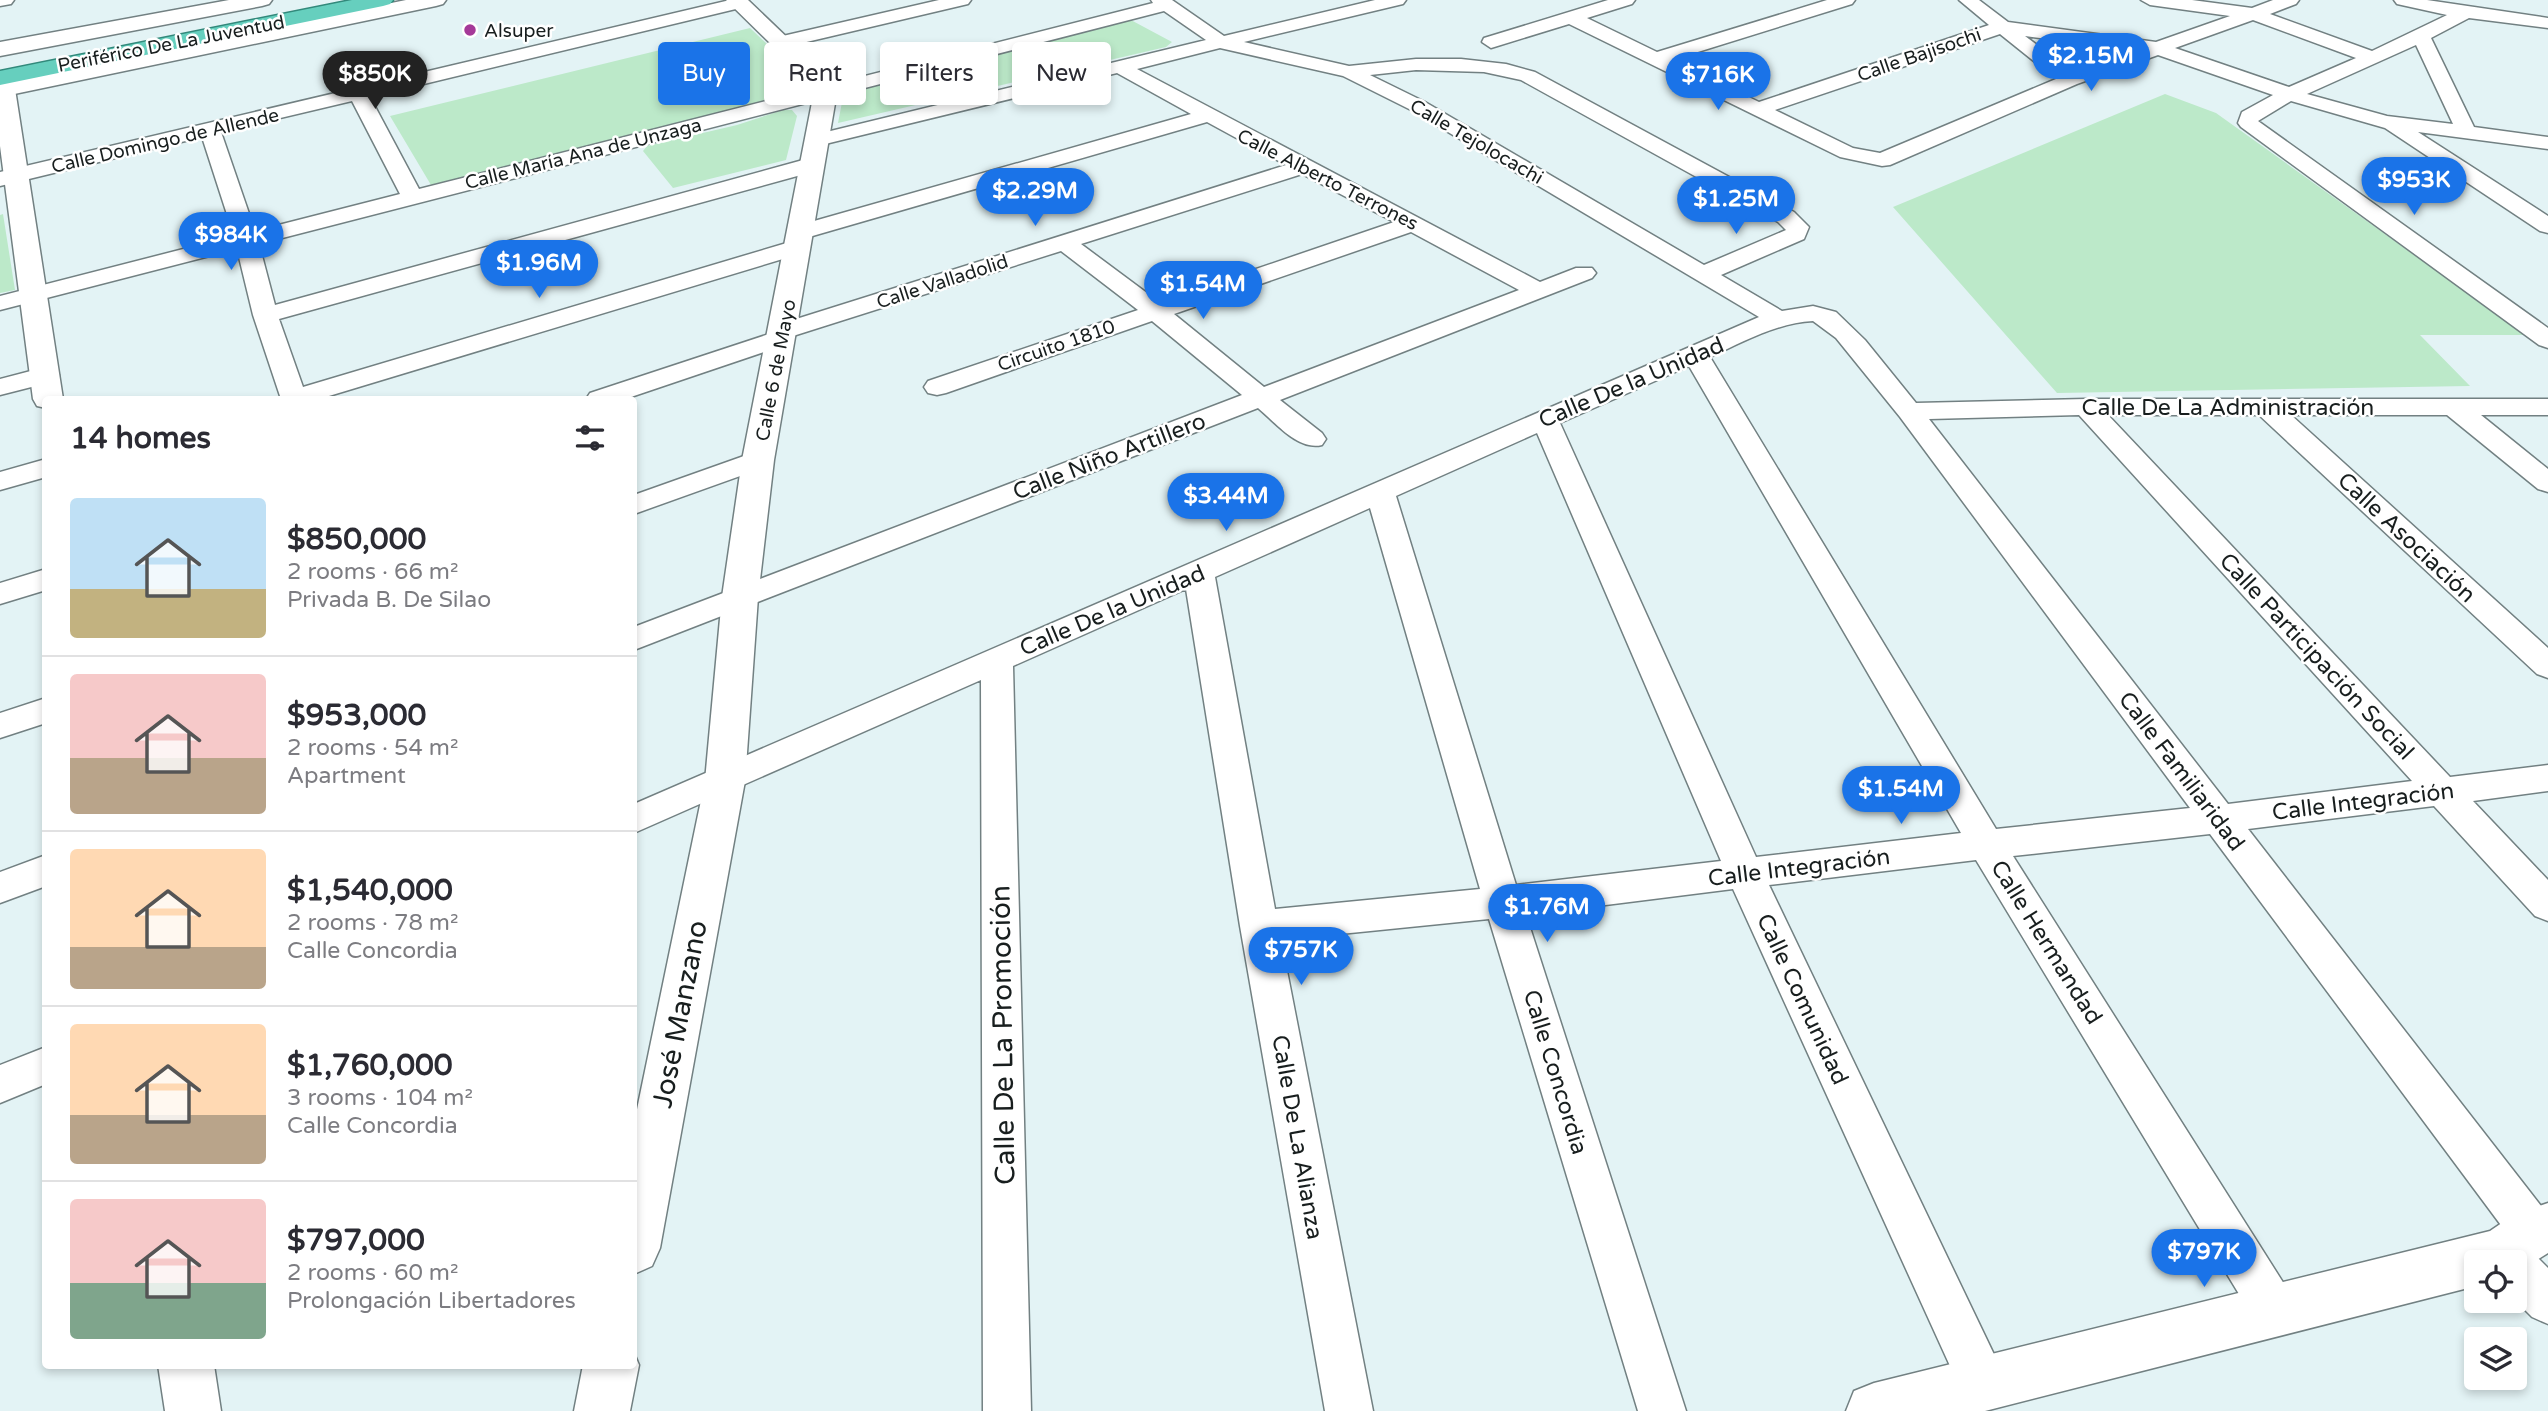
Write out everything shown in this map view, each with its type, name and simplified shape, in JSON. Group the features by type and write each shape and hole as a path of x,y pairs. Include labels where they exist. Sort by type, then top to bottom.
{"highway":[{"name":"Periférico De La Juventud","path":"2,90 328,0"},
{"name":"Periférico De La Juventud","path":"2,90 383,0"}],"street":[{"path":"0,49 262,0"},
{"path":"0,387 47,387 33,294 8,177 2,90 436,0"},
{"path":"785,42 962,0"},
{"path":"265,315 814,152 1118,66 1391,0"},
{"path":"1655,59 1846,0"},
{"path":"1968,0 2070,80"},
{"path":"2150,0 2251,13 2374,58"},
{"path":"1568,16 1847,153 1882,160 2070,80 2290,0"},
{"path":"2403,0 2548,23"},
{"path":"738,2 780,42"},
{"name":"Calle Domingo de Allende","path":"8,177 738,2"},
{"path":"1491,42 1611,2"},
{"name":"Calle Tejolocachi","path":"1163,3 1222,43 1349,72 1418,106 1779,319"},
{"name":"Calle María Ana de Unzaga","path":"866,80 1163,3"},
{"path":"2466,12 2422,38 2286,94 2249,116 2248,123 2548,340"},
{"name":"Calle Bajisochi","path":"1757,109 2002,27 2157,48 2286,94 2387,122"},
{"path":"2422,38 2466,131"},
{"path":"1349,72 1391,66 1445,64 1493,67 1528,76 1786,217 1798,227 1796,234 1702,274"},
{"name":"Calle Alberto Terrones","path":"1118,66 1301,167 1414,223 1539,291"},
{"path":"358,94 412,196"},
{"name":"Calle María Ana de Unzaga","path":"0,303 767,105"},
{"name":"Calle 6 de Mayo","path":"724,781 740,597 758,460 823,105"},
{"path":"300,396 1207,116"},
{"path":"2387,122 2548,144"},
{"path":"2387,122 2548,226"},
{"path":"210,129 246,239 265,315 293,396"},
{"name":"Calle Valladolid","path":"608,396 1064,242 1301,167"},
{"name":"Circuito 1810","path":"937,387 1414,223"},
{"path":"1064,242 1155,311 1312,439"},
{"name":"Calle Niño Artillero","path":"637,638 1584,273"},
{"name":"Calle De la Unidad","path":"637,818 1695,354 1779,319 1806,313 1825,316"},
{"name":"Calle Familiaridad","path":"1825,316 1836,324 1909,411 2219,819 2521,1248 2548,1301"},
{"name":"Calle Hermandad","path":"1695,354 1986,844 2274,1311"},
{"name":"Calle De La Administración","path":"1909,411 2086,407 2548,407"},
{"name":"Calle Participación Social","path":"2086,407 2548,905"},
{"name":"Calle Asociación","path":"2266,407 2548,666"},
{"path":"2454,407 2548,483"},
{"name":"Calle Comunidad","path":"1545,420 1745,874 1983,1384"},
{"path":"637,504 758,460"},
{"path":"0,481 42,469"},
{"name":"Calle Concordia","path":"1380,492 1503,902 1662,1411"},
{"name":"Calle De La Alianza","path":"1199,573 1259,926 1349,1411"},
{"path":"0,594 42,580"},
{"name":"Calle De La Promoción","path":"997,660 1007,1411"},
{"path":"0,726 42,711"},
{"name":"Calle Integración","path":"1259,926 1503,902 2548,778"},
{"name":"José Manzano","path":"637,1232 724,781"},
{"path":"0,888 42,872"},
{"path":"0,1084 42,1067"},
{"path":"1874,1411 1933,1404 1983,1384 2521,1248"},
{"path":"187,1369 193,1411"},
{"path":"602,1411 610,1369"}],"green space":[{"path":"1129,19 1172,42 1166,47 1111,60 1111,42 1041,42"},
{"path":"750,28 765,42 764,101 750,104 750,42 693,42"},
{"path":"658,50 658,105 747,105 431,185 390,116"},
{"path":"1012,50 1012,83 998,86 998,53"},
{"path":"880,84 880,105 916,105 838,123 841,105 866,105 866,88"},
{"path":"2165,94 2216,113 2526,335 2420,335 2470,386 2057,393 1893,207"},
{"path":"783,110 792,110 797,116 786,160 673,188 643,151 647,146 737,125"},
{"path":"3,214 15,290 0,293 0,215"}],"place":[{"name":"Alsuper","path":"470,30"}]}
